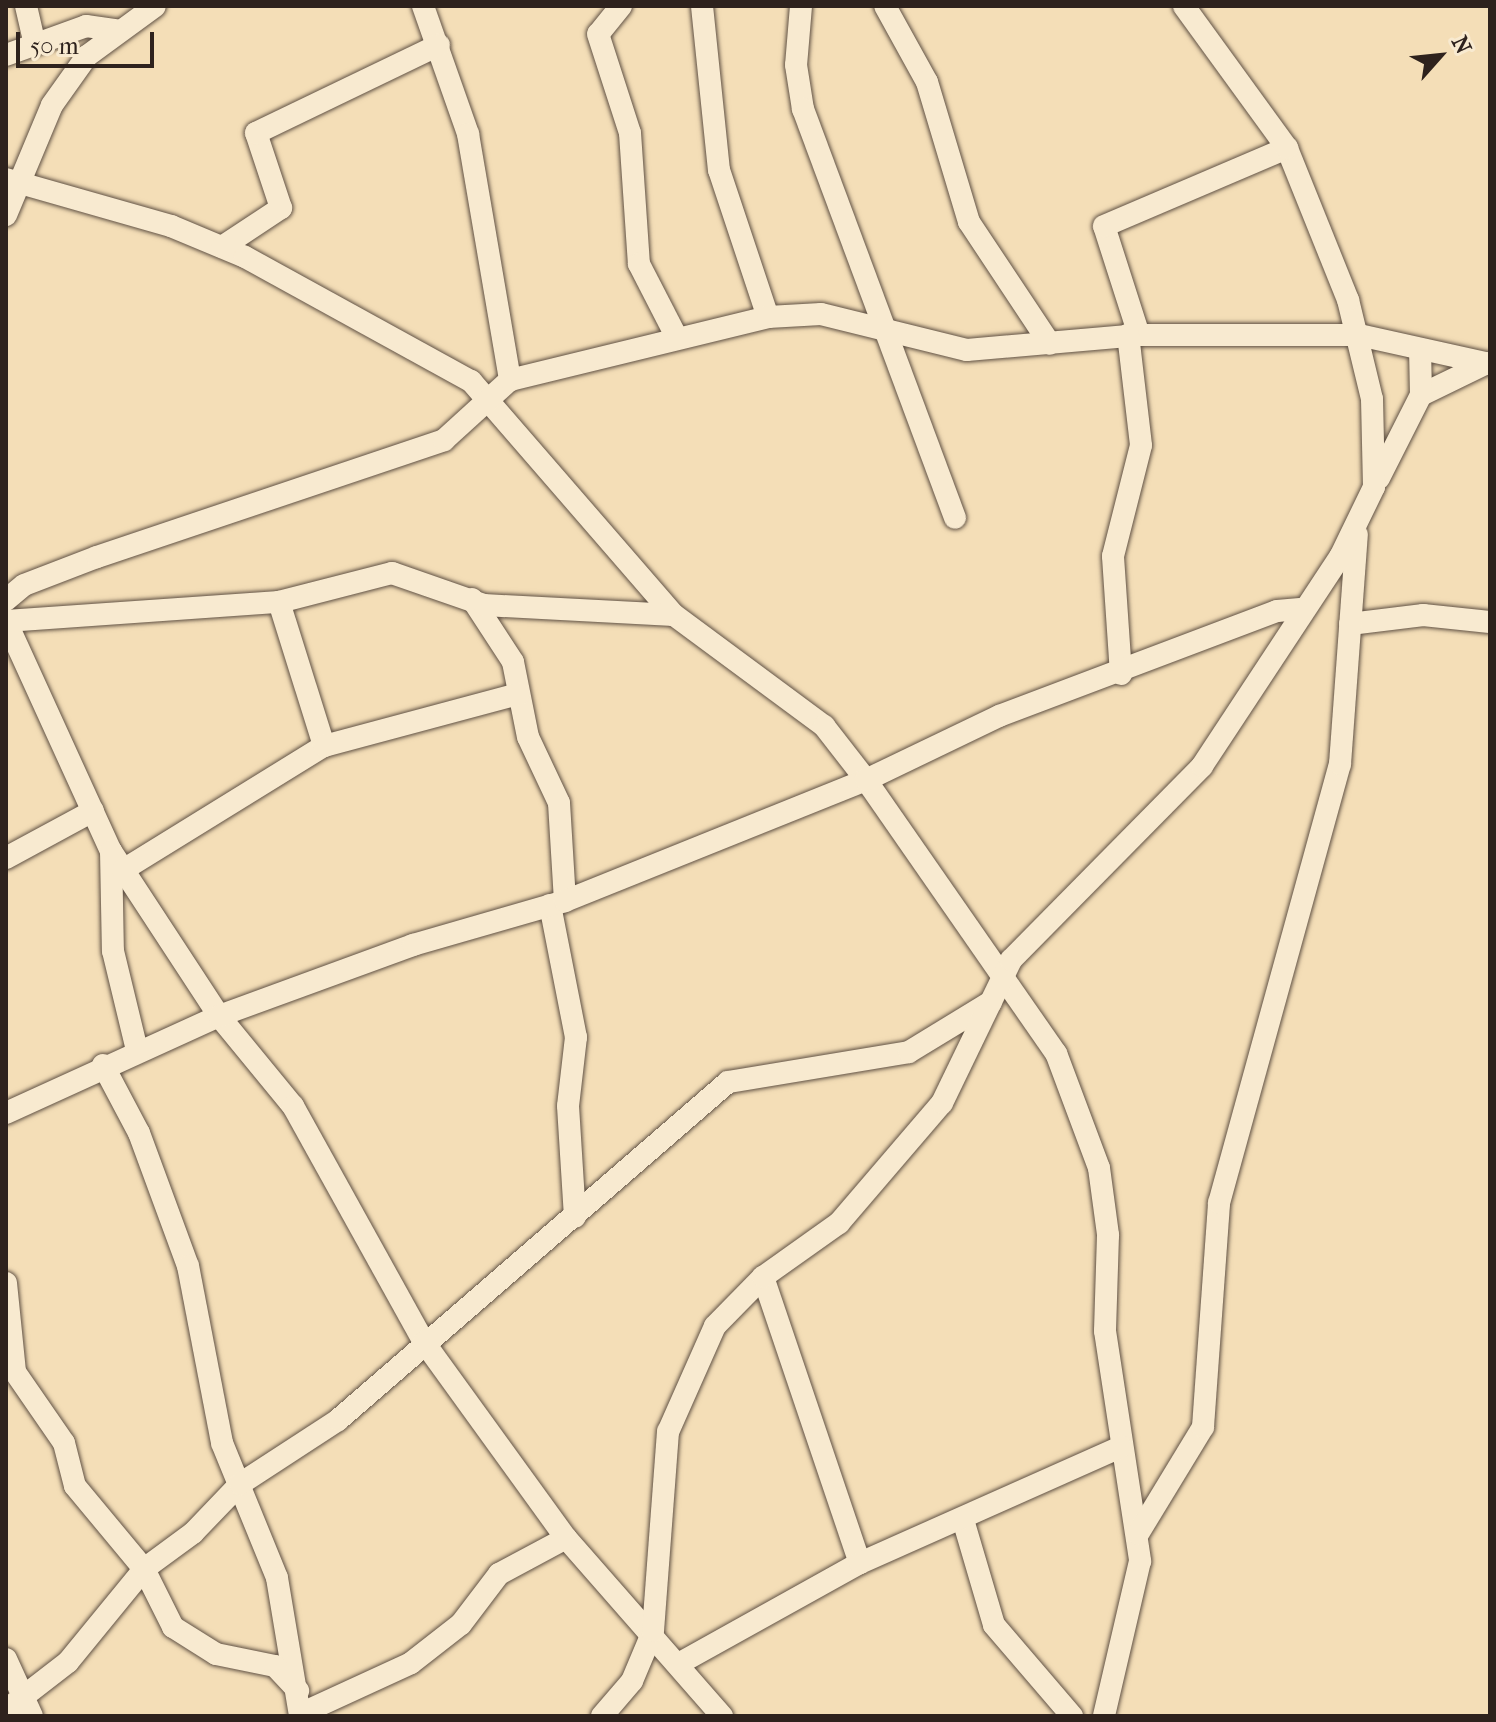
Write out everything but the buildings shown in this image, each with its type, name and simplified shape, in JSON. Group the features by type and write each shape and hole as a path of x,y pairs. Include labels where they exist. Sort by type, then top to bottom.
{"street":[{"path":"26,6 34,40"},
{"path":"6,215 16,182 52,105 116,30 155,6"},
{"path":"423,6 468,134 510,380"},
{"path":"621,6 598,34 630,133 639,264 677,338"},
{"path":"702,6 719,170 768,317"},
{"path":"801,6 796,65 803,109 879,326 955,518"},
{"path":"885,6 927,82 969,222 1050,344"},
{"path":"1184,6 1287,148 1359,335 1372,399 1374,487"},
{"path":"6,55 34,40 86,26 116,30"},
{"path":"222,247 281,208 256,133 439,45"},
{"path":"1121,674 1113,556 1141,445 1134,335 1104,226 1287,148"},
{"path":"16,182 222,247 488,397 674,615 824,726 866,780 1056,1053 1099,1168 1108,1235 1105,1331 1121,1447 1133,1482 1138,1534 1123,1649 1104,1716"},
{"path":"6,600 24,585 97,557 444,440 510,380 768,317 821,314 967,350 1134,335 1359,335 1489,364"},
{"path":"602,1716 632,1681 653,1631 668,1432 715,1326 763,1277 839,1223 942,1103 1021,948 1202,766 1300,609 1357,526 1421,395 1420,349"},
{"path":"1421,395 1489,364"},
{"path":"1138,1534 1170,1488 1203,1427 1219,1203 1318,860 1340,764 1357,526"},
{"path":"674,615 472,599 392,573 279,602 6,621 111,851 219,1016 293,1106 424,1342 566,1538 653,1631 722,1716"},
{"path":"472,599 513,662 518,694 564,821 558,903 575,1024 568,1106 575,1217"},
{"path":"279,602 324,746"},
{"path":"6,1113 103,1065 219,1016 413,945 558,903 866,780 999,716 1121,674 1277,611 1300,609"},
{"path":"1350,624 1423,615 1490,622"},
{"path":"123,870 324,746 518,694"},
{"path":"6,858 93,811"},
{"path":"111,851 113,951 137,1050"},
{"path":"6,1710 28,1706 89,1642 144,1569 193,1533 240,1484 338,1420 424,1342 575,1217 728,1082 909,1052 991,1002"},
{"path":"103,1065 139,1133 188,1266 206,1380 240,1484 277,1578 304,1709"},
{"path":"763,1277 860,1563"},
{"path":"6,1283 15,1372 64,1443 75,1486 144,1569 173,1627 190,1643 275,1666 304,1709"},
{"path":"680,1663 860,1563 964,1523 1121,1447"},
{"path":"1133,1482 1170,1488"},
{"path":"964,1523 994,1625 1072,1716"},
{"path":"304,1709 411,1663 461,1624 499,1574 566,1538"},
{"path":"6,1659 28,1706"}]}
